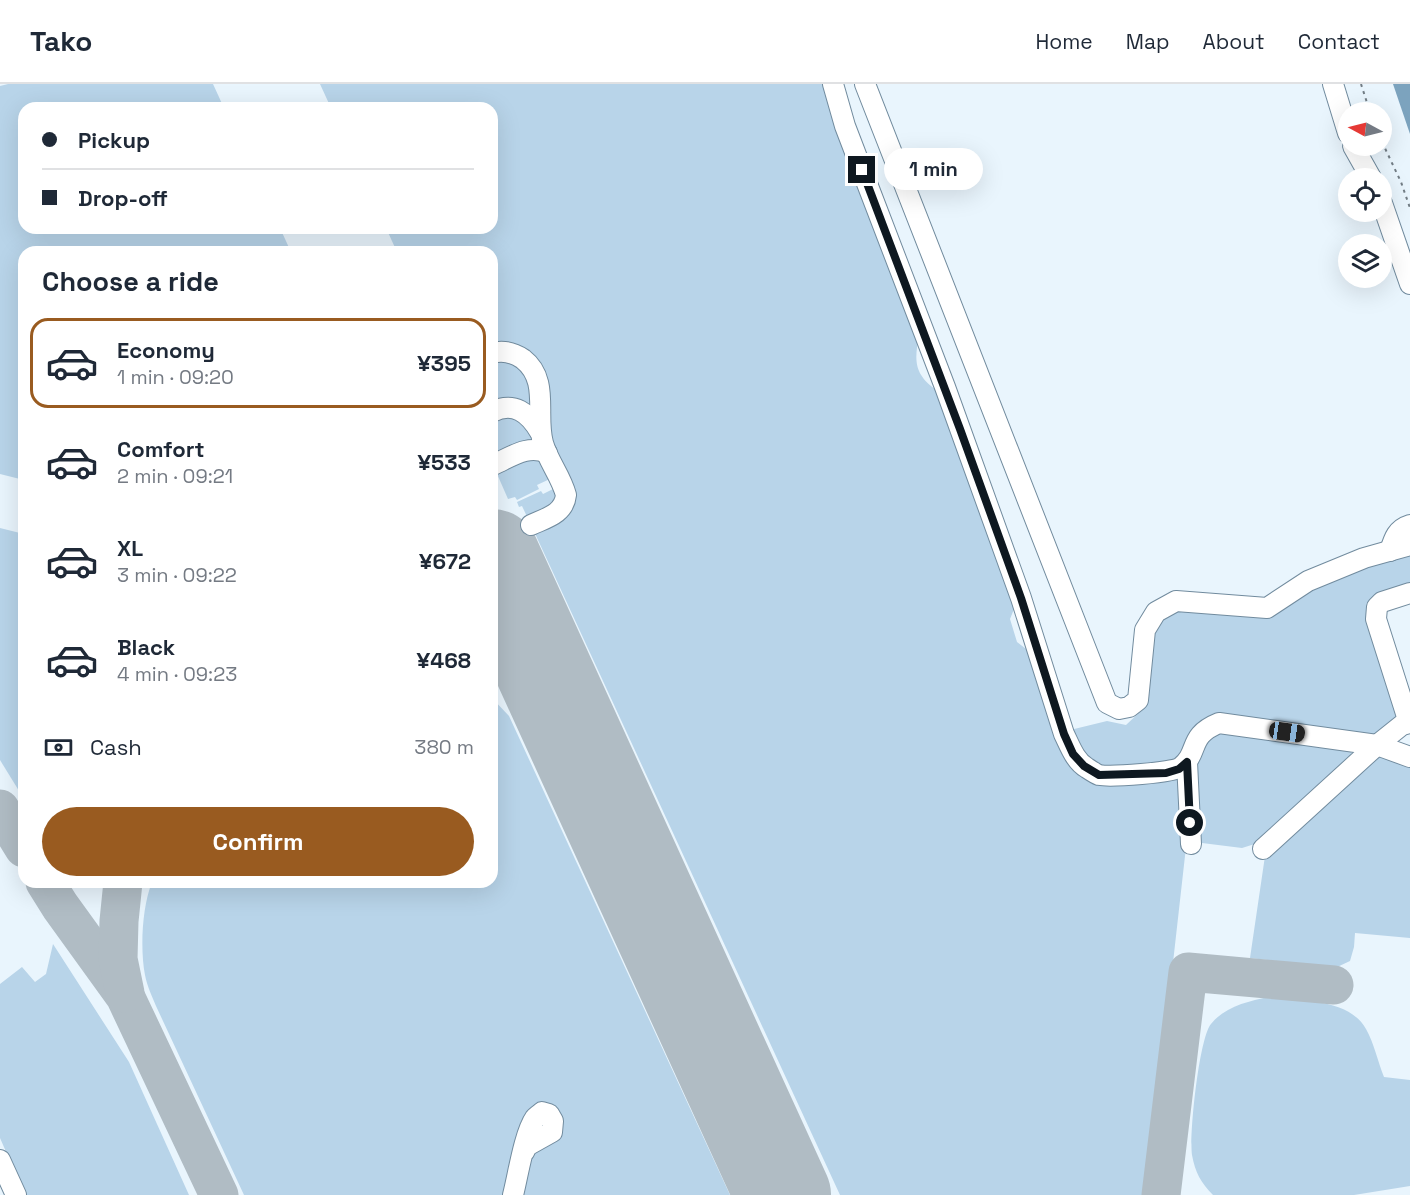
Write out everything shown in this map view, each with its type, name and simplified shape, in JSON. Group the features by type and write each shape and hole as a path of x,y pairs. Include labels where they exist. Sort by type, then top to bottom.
{"street":[{"path":"832,84 1021,598 1064,734 1073,754 1084,766 1099,775 1166,773 1179,769 1187,762"},
{"path":"865,84 1107,703 1119,710 1129,707 1138,700 1145,630 1156,612 1176,601 1267,608 1308,581 1364,558 1410,545"},
{"path":"1333,84 1339,102"},
{"path":"1389,222 1410,284"},
{"path":"498,353 517,355 527,362 536,375 541,397 540,432"},
{"path":"498,410 517,409 532,419 540,432 564,489 565,502 557,513 531,525"},
{"path":"498,463 526,450 541,450 547,453"},
{"path":"1390,551 1394,538 1401,528 1410,525"},
{"path":"1263,849 1377,746 1402,725 1410,723 1376,619 1377,608 1382,602 1410,593"},
{"path":"1191,844 1187,762 1198,736 1206,728 1219,723 1377,746 1410,757"},
{"path":"513,1195 524,1152"},
{"path":"0,1160 16,1195"}],"path":[{"path":"1361,84 1367,102"},
{"path":"1389,156 1410,208"}],"shaded area":[{"path":"8,84 213,84 221,102 18,102 18,234 283,234 288,246 18,246 18,478 0,474 0,86"},
{"path":"320,84 826,84 919,336 916,360 920,373 938,391 1016,604 1010,619 1017,642 1030,652 1082,775 1179,777 1186,847 1148,1185 1145,1195 840,1195 532,527 561,514 547,444 541,378 498,352 498,246 394,246 389,234 498,234 498,102 328,102"},
{"path":"1393,84 1410,84 1410,134"},
{"path":"505,355 529,376 534,399 530,403 498,407 498,356"},
{"path":"517,411 540,444 498,461 498,414"},
{"path":"539,452 563,498 530,523 522,506 519,507 517,502 541,491 543,494 557,487 552,478 537,485 539,489 517,500 515,497 508,499 498,476 498,466"},
{"path":"0,528 18,532 18,789 0,760"},
{"path":"1410,555 1410,584 1381,593 1395,692 1395,719 1377,738 1209,718 1196,725 1181,756 1167,767 1106,768 1084,761 1066,731 1107,721 1126,725 1143,709 1156,625 1175,605 1260,613 1321,580"},
{"path":"498,704 509,716 730,1195 516,1195 526,1154 556,1133 540,1109 510,1195 244,1195 147,983 143,965 143,928 150,888 498,888"},
{"path":"1223,728 1352,745 1351,755 1261,842 1242,848 1194,842 1194,760 1208,734"},
{"path":"1385,754 1410,765 1410,938 1355,933 1350,961 1335,968 1250,958 1265,856 1367,763"},
{"path":"53,944 129,1062 189,1195 25,1195 0,1138 0,984 22,967 35,982 46,974"},
{"path":"1268,997 1322,1003 1348,1011 1366,1029 1384,1077 1410,1080 1410,1186 1354,1195 1213,1195 1205,1186 1195,1167 1191,1144 1199,1067 1207,1033 1211,1024 1223,1013 1245,1003"}],"taxiway":[{"path":"498,603 513,602"},
{"path":"0,809 18,838"},
{"path":"49,888 125,996 219,1195"},
{"path":"122,888 118,959 125,993"},
{"path":"1161,1195 1188,972 1334,985"}],"runway":[{"path":"498,570 783,1195"}],"route":[{"path":"862,170 945,387 1021,598 1064,734 1073,754 1084,766 1099,775 1166,773 1179,769 1187,762 1190,823"}]}
